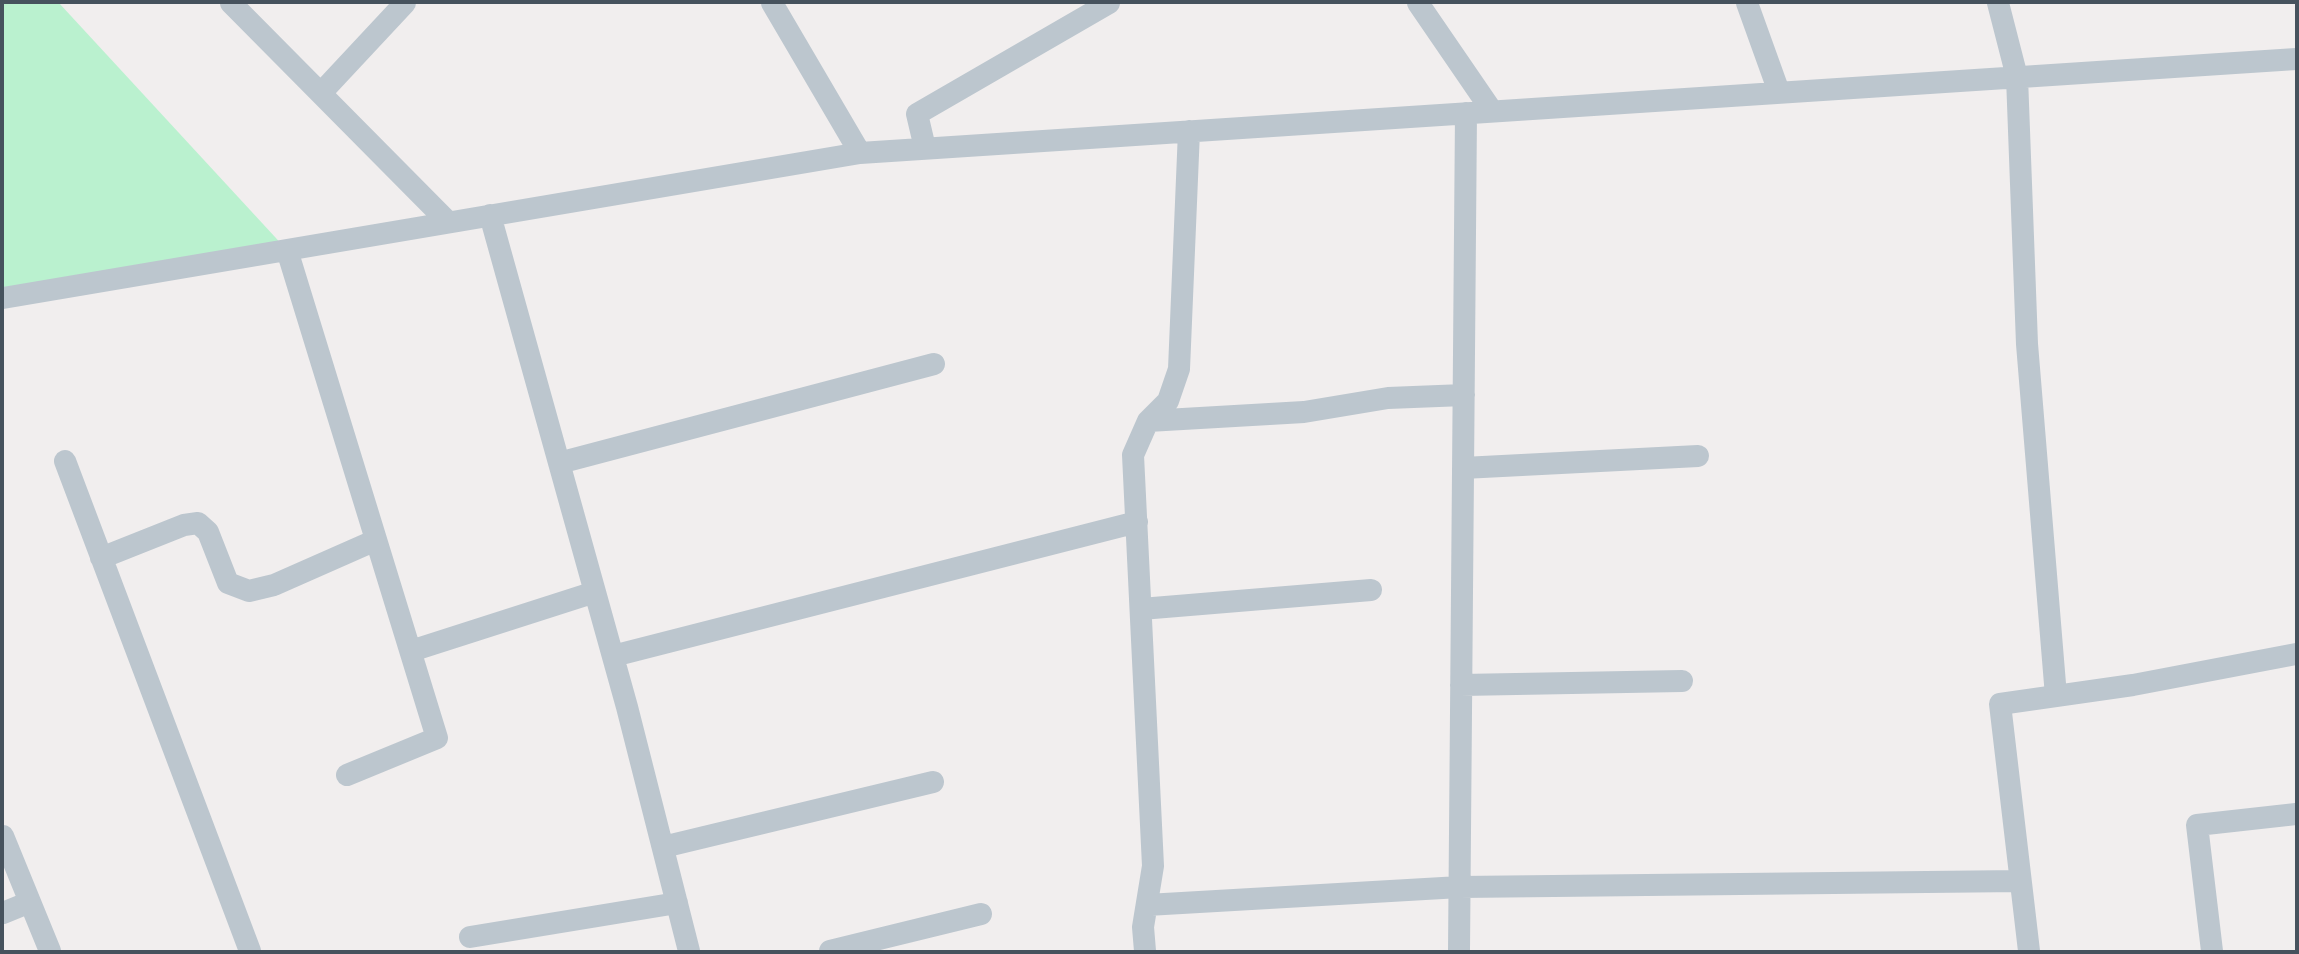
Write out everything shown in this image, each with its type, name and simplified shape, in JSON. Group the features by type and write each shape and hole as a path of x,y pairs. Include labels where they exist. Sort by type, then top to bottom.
{"street":[{"path":"320,94 405,3"},
{"path":"772,3 860,153"},
{"path":"925,148 917,114 1109,3"},
{"path":"1418,3 1492,111"},
{"path":"1747,3 1779,92"},
{"path":"1998,3 2017,77 2027,344 2056,696"},
{"path":"240,6 320,94 448,222"},
{"path":"3,298 860,153 2296,59"},
{"path":"1459,951 1466,113"},
{"path":"1145,951 1143,927 1153,866 1133,455 1148,421 1168,401 1179,369 1189,131"},
{"path":"490,215 613,656 689,951"},
{"path":"287,250 438,738 347,775"},
{"path":"559,463 934,364"},
{"path":"1148,421 1304,412 1388,398 1464,395"},
{"path":"1463,468 1698,456"},
{"path":"64,461 250,951"},
{"path":"613,656 1137,522"},
{"path":"101,558 184,526 198,523 208,532 228,583 249,591 274,585 376,540"},
{"path":"1141,609 1371,590"},
{"path":"411,651 595,592"},
{"path":"2028,951 2000,704 2133,685 2296,654"},
{"path":"1461,685 1682,681"},
{"path":"663,847 933,782"},
{"path":"2212,951 2197,826 2296,814"},
{"path":"3,836 50,951"},
{"path":"1147,905 1460,887 2020,881"},
{"path":"3,913 30,902"},
{"path":"470,937 677,903"},
{"path":"830,951 981,914"}],"green space":[{"path":"3,3 59,3 287,250 3,298"}]}
